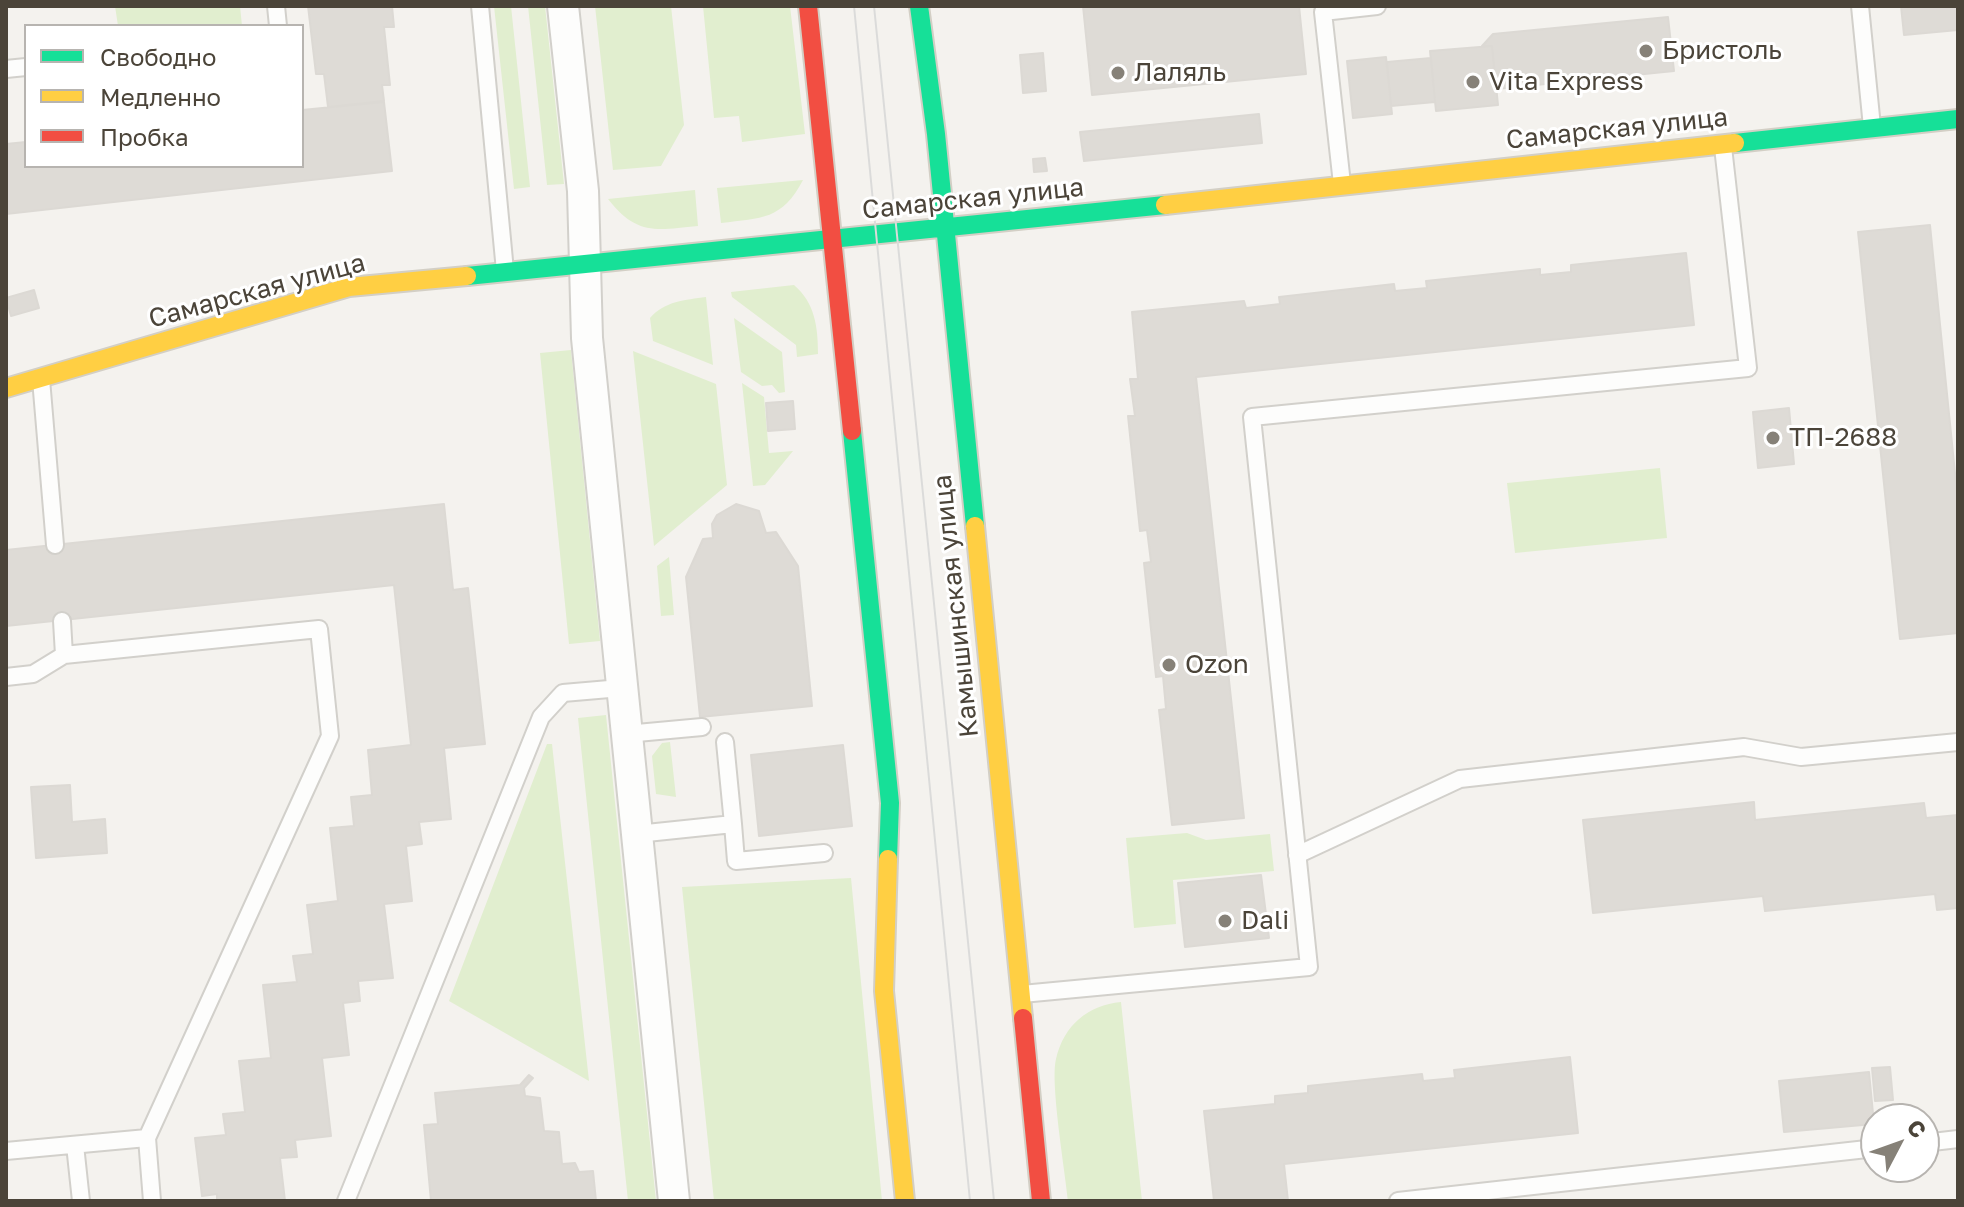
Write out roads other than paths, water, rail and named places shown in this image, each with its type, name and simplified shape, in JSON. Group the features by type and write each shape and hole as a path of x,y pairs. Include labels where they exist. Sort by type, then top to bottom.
{"main road":[{"path":"808,6 890,803 884,991 905,1201"},
{"name":"Камышинская улица","path":"919,6 945,228 1041,1201"},
{"name":"Самарская улица","path":"6,388 349,287 833,241 1958,119"}],"street":[{"path":"563,6 583,191 587,338 674,1201"}],"lane":[{"path":"480,6 505,272"},
{"path":"1343,186 1323,12 1377,6"},
{"path":"1860,6 1872,127"},
{"path":"1021,994 1309,967 1252,417 1748,368 1722,143"},
{"path":"41,378 55,545"},
{"path":"62,621 64,655"},
{"path":"6,677 33,674 64,655 319,629 330,736 147,1138 152,1201"},
{"path":"346,1201 541,717 563,693 621,688"},
{"path":"626,734 702,727"},
{"path":"725,742 736,861 824,853"},
{"path":"1297,855 1460,779 1744,747 1801,757 1958,742"},
{"path":"637,834 733,824"},
{"path":"6,1151 147,1138"},
{"path":"75,1145 81,1201"},
{"path":"1398,1201 1860,1150"}],"tram line":[{"path":"854,6 970,1201"},
{"path":"874,6 994,1201"}],"place":[{"name":"Бристоль","path":"1646,51"},
{"name":"Лаляль","path":"1118,73"},
{"name":"Vita Express","path":"1473,82"},
{"name":"ТП-2688","path":"1773,438"},
{"name":"Ozon","path":"1169,665"},
{"name":"Dali","path":"1225,921"}]}
